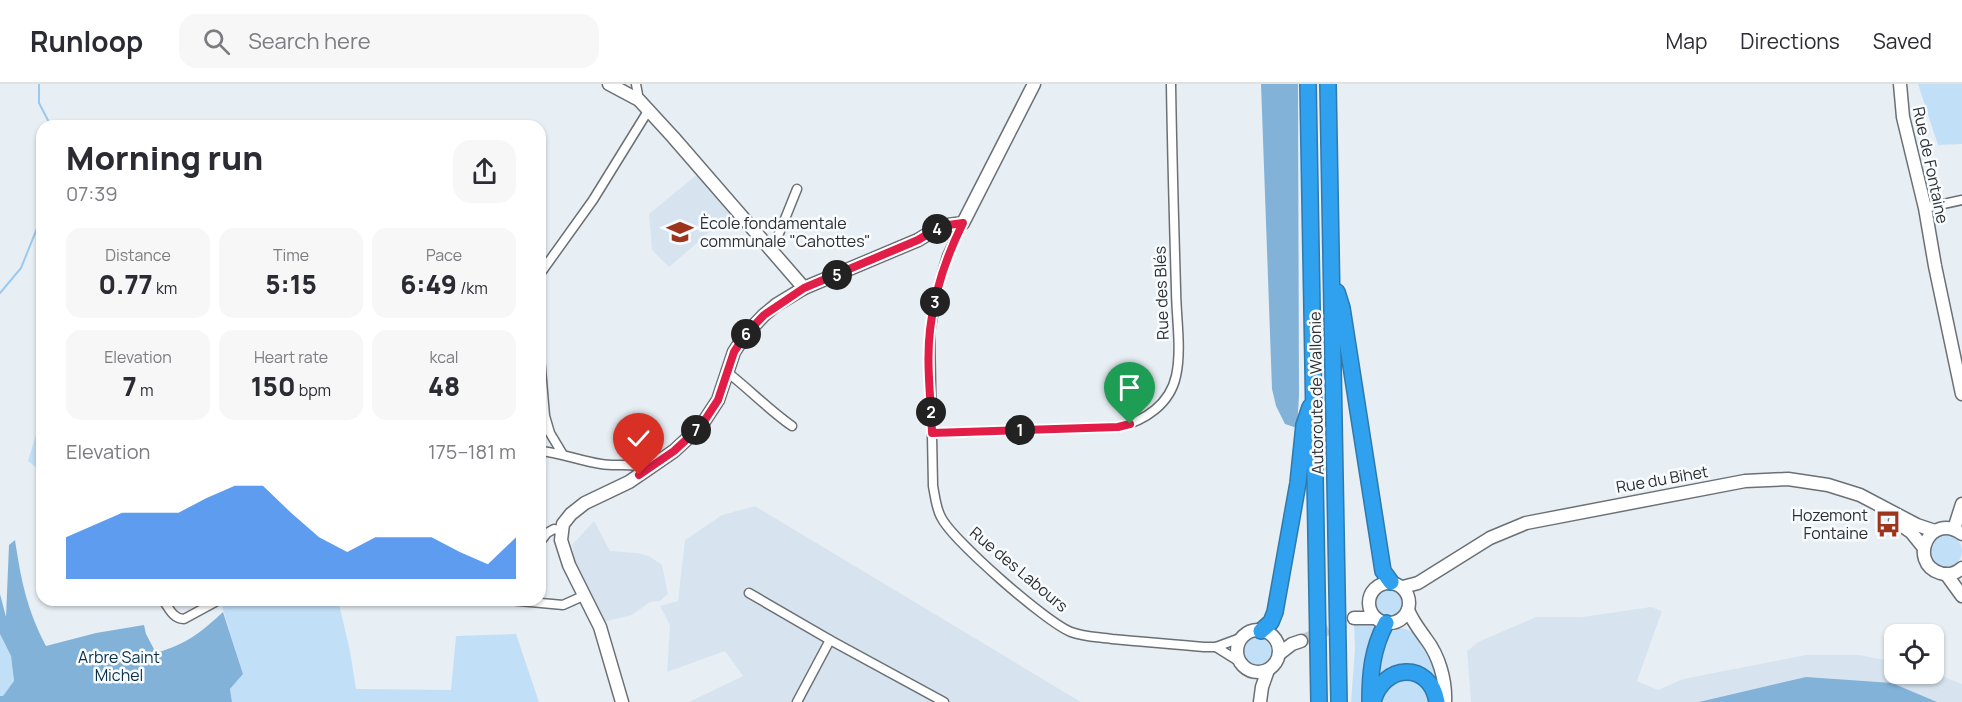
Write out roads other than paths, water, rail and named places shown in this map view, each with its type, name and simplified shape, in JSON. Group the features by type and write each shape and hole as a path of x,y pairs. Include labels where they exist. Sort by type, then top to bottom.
{"highway":[{"name":"Autoroute de Wallonie","path":"1308,84 1319,702"},
{"name":"Autoroute de Wallonie","path":"1328,84 1340,702"},
{"path":"1332,278 1342,308 1383,571 1403,595"},
{"path":"1261,631 1271,622 1275,612 1298,483 1304,425 1314,393"},
{"path":"1372,702 1370,679 1373,655 1385,621"},
{"path":"1372,702 1384,681 1392,676 1409,672 1431,683 1437,702"}],"street":[{"path":"609,84 639,100 674,137 804,288"},
{"path":"636,84 639,100"},
{"name":"Rue des Labours","path":"1034,84 947,256 942,275 930,332 933,486 936,504 946,525 968,549 1058,625 1071,632 1092,637 1216,647 1243,637"},
{"name":"Rue des Blés","path":"932,433 1118,427 1146,416 1160,406 1171,391 1177,375 1178,334 1171,84"},
{"name":"Rue de Fontaine","path":"1900,84 1903,117 1925,208 1962,394"},
{"path":"546,266 593,201 648,111"},
{"path":"772,251 797,189"},
{"path":"1925,208 1962,200"},
{"path":"622,702 600,627 569,565 561,540 562,524 571,513 585,503 629,482 674,451 701,426 718,400 734,352 757,321 776,305 804,288 918,240 941,226 963,223"},
{"path":"727,372 753,392 774,414 792,424"},
{"path":"546,415 547,425 562,453"},
{"path":"546,452 562,453 582,461 604,465 637,464 648,469"},
{"name":"Rue du Bihet","path":"1403,595 1490,537 1526,523 1745,481 1788,479 1828,485 1860,495 1917,525 1935,531 1946,528 1958,532"},
{"name":"Rue du Bihet","path":"1403,595 1403,618 1385,621 1354,618 1369,606 1369,598 1377,586 1403,595 1492,543 1527,528 1749,487 1790,486 1824,491 1882,512 1911,532 1924,548 1924,555 1931,569 1946,574 1962,596"},
{"path":"1958,532 1962,504"},
{"path":"546,534 554,529 562,531"},
{"path":"1924,548 1926,541 1935,531"},
{"path":"1946,574 1962,568"},
{"path":"749,593 944,702"},
{"path":"1403,595 1417,629 1438,660 1445,702"},
{"path":"546,604 562,605 583,596"},
{"path":"167,606 179,619 184,619 208,606"},
{"path":"1369,606 1385,621 1417,629"},
{"path":"1245,666 1262,672 1274,666 1278,648 1267,632 1248,633 1243,637 1237,649 1245,666 1262,687"},
{"path":"797,702 830,640"},
{"path":"1278,648 1297,642"},
{"name":"Rue des Labours","path":"1216,647 1245,666"},
{"path":"1260,702 1268,670"}],"waterway":[{"path":"39,84 39,103 48,120"},
{"path":"0,293 21,268 36,231"}],"tunnel":[{"path":"1301,641 1354,618"}],"place":[{"name":"Ècole fondamentale communale \"Cahottes\"","path":"680,232"},
{"name":"Hozemont Fontaine","path":"1888,524"}],"park label":[{"name":"Arbre Saint Michel","path":"119,666"}]}
